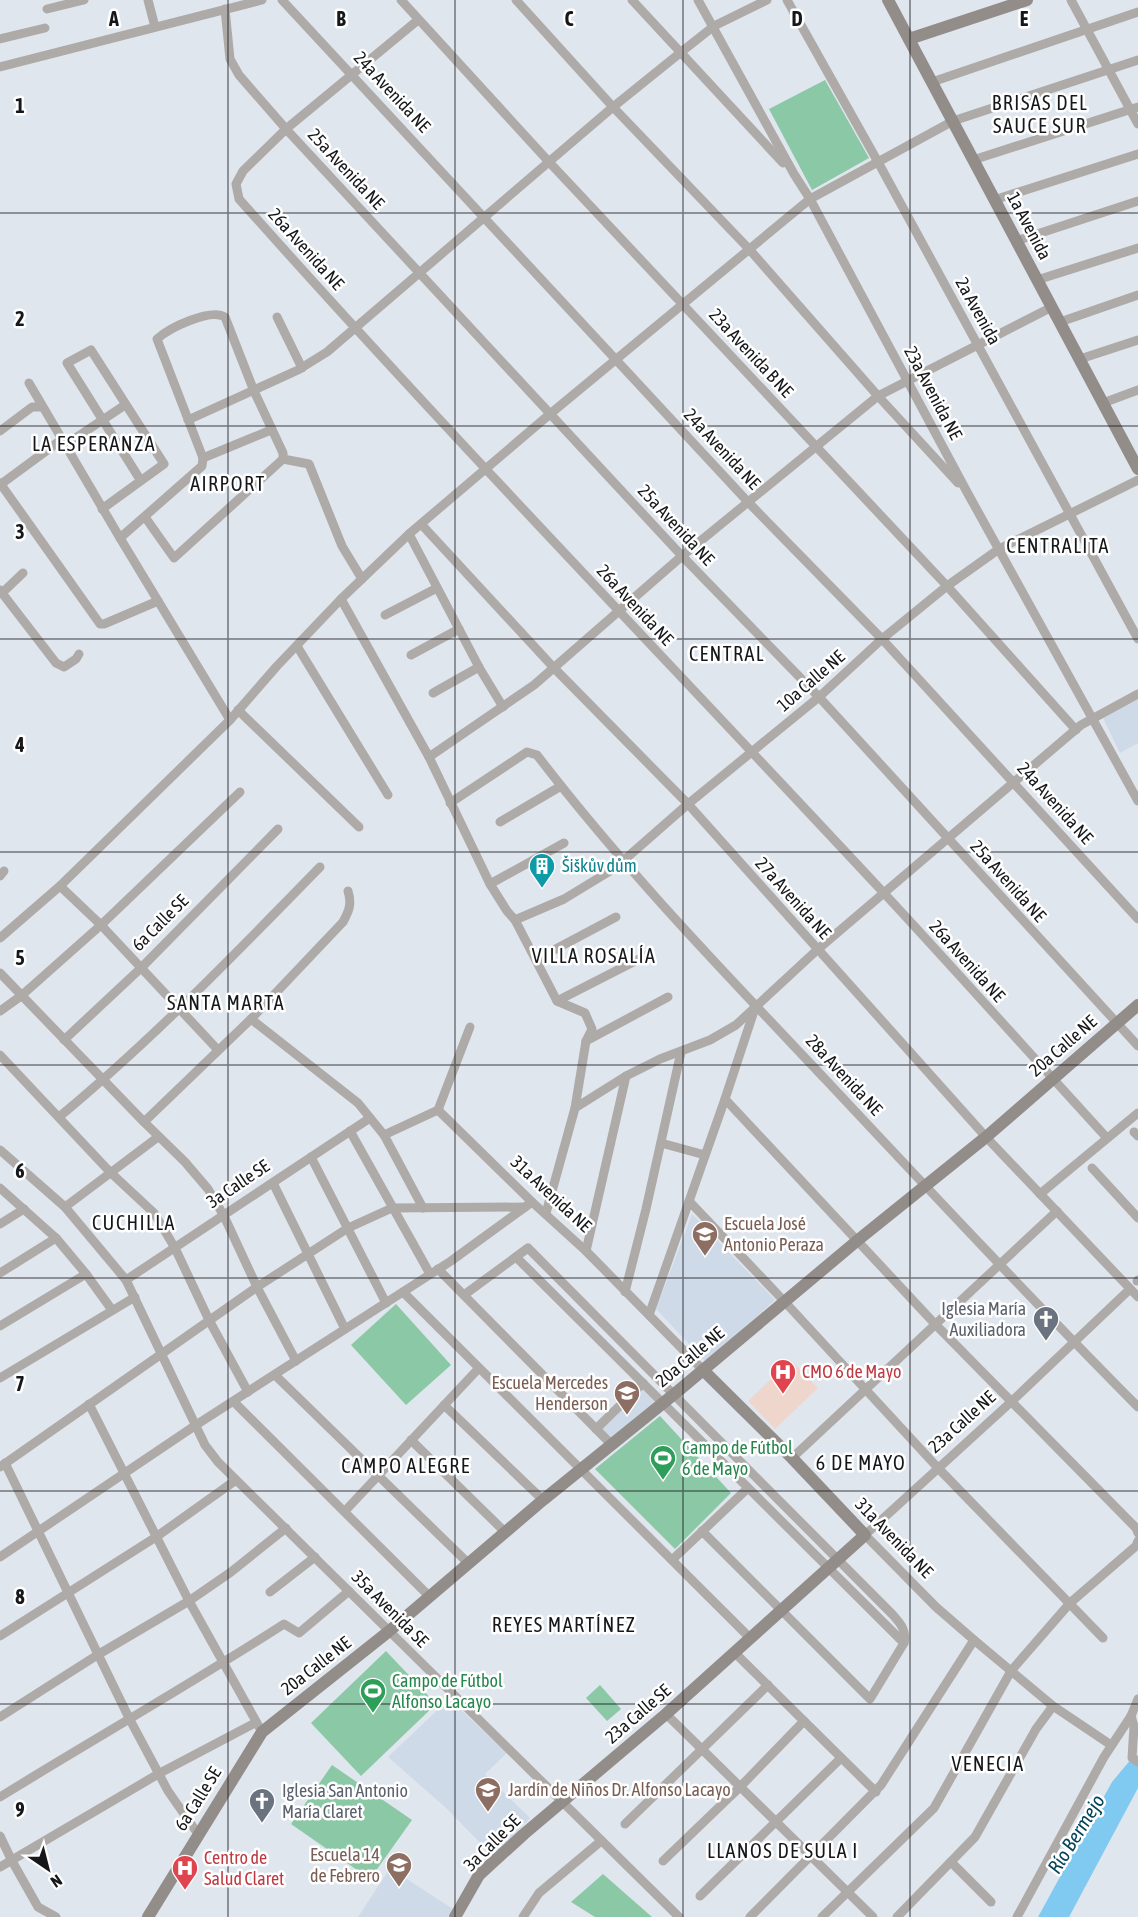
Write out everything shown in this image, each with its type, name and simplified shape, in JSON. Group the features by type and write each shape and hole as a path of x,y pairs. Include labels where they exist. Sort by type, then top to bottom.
{"street":[{"path":"47,9 84,0"},
{"path":"148,0 156,27"},
{"path":"0,67 262,0"},
{"name":"24a Avenida NE","path":"282,0 748,502 882,639 1138,919"},
{"name":"23a Avenida B NE","path":"401,0 947,586 1076,730"},
{"path":"516,0 613,107 749,249 878,396 967,492"},
{"path":"632,0 794,174"},
{"name":"23a Avenida NE","path":"698,0 810,200 967,492 1138,801"},
{"path":"188,420 302,368 327,352 613,107 680,53 714,27 766,0"},
{"name":"2a Avenida","path":"787,0 1138,639"},
{"name":"1a Avenida","path":"888,0 1138,469"},
{"path":"909,39 1027,0"},
{"path":"1071,0 1134,108 1138,124"},
{"name":"25a Avenida NE","path":"225,9 230,59 239,75 286,129 682,556 819,697 1138,1046"},
{"path":"932,82 1138,12"},
{"path":"286,129 418,20"},
{"path":"0,39 45,28"},
{"path":"0,938 60,886 230,720 341,599 409,534 616,359 810,200 952,121 1138,60"},
{"path":"974,160 1134,108"},
{"name":"26a Avenida NE","path":"286,129 243,171 236,184 239,199 619,613 884,894 1107,1138"},
{"path":"994,200 1138,154"},
{"path":"1016,241 1138,201"},
{"path":"1037,280 1138,248"},
{"path":"1060,322 1138,296"},
{"path":"429,757 503,707 554,668 682,556 878,396 1052,307"},
{"path":"120,538 202,466 203,458 157,339 165,332 210,314 219,313 225,317 283,459"},
{"path":"277,316 302,368"},
{"path":"1080,359 1138,340"},
{"path":"102,509 141,481 164,464 92,350 67,363 141,481"},
{"path":"29,383 102,509 230,720"},
{"path":"1103,403 1138,390"},
{"path":"125,405 0,483 100,624 105,624 158,601"},
{"path":"0,431 32,407 42,407"},
{"path":"203,458 271,430"},
{"path":"145,517 174,558 283,459"},
{"path":"283,459 309,464 342,546 362,579"},
{"name":"10a Calle NE","path":"515,920 564,899 615,868 688,804 819,697 882,639 947,586 999,549 1138,480"},
{"name":"27a Avenida NE","path":"421,524 554,668 688,804 986,1137 1138,1297"},
{"path":"409,534 479,667 503,707"},
{"path":"23,573 1,592 56,663 64,666 76,659 79,654"},
{"path":"385,615 437,588"},
{"path":"341,599 429,757 490,884 515,920 557,1001 585,1013 592,1029 586,1041 575,1108 546,1213"},
{"path":"411,654 459,629"},
{"path":"297,646 388,795"},
{"path":"433,693 479,667"},
{"path":"575,1108 626,1076 660,1059 710,1040 736,1025 817,950 1076,730 1138,694"},
{"path":"238,710 359,827"},
{"name":"28a Avenida NE","path":"450,803 527,752 537,755 623,861 1074,1343 1138,1407"},
{"path":"500,822 561,786"},
{"path":"0,1011 21,996 101,925 240,792"},
{"name":"6a Calle SE","path":"64,1040 141,968 278,830"},
{"path":"490,884 564,843"},
{"path":"59,1117 104,1080 180,1009 320,867"},
{"path":"60,886 101,925 218,1050"},
{"path":"144,1122 250,1019 343,922 349,911 351,900 348,891"},
{"path":"537,959 616,917"},
{"path":"557,1001 647,955"},
{"path":"0,973 158,1137 185,1162 208,1189 224,1215 257,1287 296,1361"},
{"path":"586,1041 668,997"},
{"path":"649,1315 756,1005"},
{"name":"20a Calle NE","path":"259,1727 388,1632 581,1468 986,1137 1138,1005"},
{"path":"250,1019 358,1103 384,1136 423,1208"},
{"path":"384,1136 438,1110 470,1027"},
{"path":"625,1292 681,1052"},
{"path":"0,1055 110,1172 154,1213 175,1248 209,1320 248,1392"},
{"path":"586,1251 626,1076"},
{"path":"725,1099 935,1324 1136,1528 1138,1533"},
{"name":"31a Avenida NE","path":"438,1110 528,1205 546,1213 586,1251 936,1607 1053,1706 1111,1745"},
{"path":"1040,1194 1138,1113"},
{"name":"3a Calle SE","path":"126,1280 370,1118"},
{"path":"351,1131 392,1208 434,1272 464,1294 612,1444"},
{"path":"65,1207 158,1137"},
{"path":"661,1143 705,1155"},
{"name":"35a Avenida SE","path":"0,1150 65,1207 126,1280 160,1353 212,1454 350,1591 388,1632 679,1917"},
{"path":"311,1157 386,1303"},
{"path":"1092,1168 1138,1218"},
{"path":"273,1183 345,1329"},
{"path":"0,1188 56,1238 112,1310"},
{"path":"689,1200 938,1468 1103,1638"},
{"path":"198,1834 168,1791 129,1718 3,1465 160,1353 307,1253 348,1228 392,1208 528,1205"},
{"path":"0,1557 196,1425 434,1272 528,1205"},
{"path":"0,1224 24,1209"},
{"path":"792,1458 1057,1211"},
{"path":"0,1273 56,1238"},
{"path":"464,1294 528,1248 903,1627 906,1635 904,1643 870,1699 702,1531"},
{"path":"516,1257 904,1643"},
{"path":"0,1326 86,1274"},
{"name":"23a Calle NE","path":"734,1652 1011,1402 1130,1289"},
{"path":"403,1292 750,1638"},
{"path":"0,1378 135,1297"},
{"path":"345,1511 479,1368"},
{"path":"274,1375 468,1563"},
{"path":"596,1429 643,1383"},
{"path":"234,1402 429,1596"},
{"path":"0,1867 160,1773 259,1727 189,1601 89,1404"},
{"path":"444,1405 543,1500"},
{"path":"411,1440 505,1532"},
{"path":"0,1636 156,1537 236,1480"},
{"path":"672,1560 748,1488"},
{"path":"0,1717 99,1654 189,1601 231,1572 286,1528"},
{"path":"822,1917 934,1808 1011,1671 1070,1603 1136,1546 1138,1541"},
{"path":"270,1592 315,1557"},
{"path":"0,1797 284,1624 299,1633 350,1591"},
{"path":"750,1917 876,1792 974,1640"},
{"path":"734,1652 876,1792"},
{"name":"23a Calle SE","path":"563,1802 734,1652"},
{"path":"625,1824 768,1685"},
{"path":"1017,1917 1111,1745 1131,1716 1138,1699"},
{"path":"897,1917 975,1838 1036,1729 1053,1706"},
{"path":"666,1714 873,1917"},
{"path":"1131,1716 1134,1726 1132,1758 1138,1762"},
{"path":"663,1861 804,1721"},
{"name":"6a Calle SE","path":"148,1917 259,1727"},
{"path":"700,1896 841,1758"},
{"name":"3a Calle SE","path":"455,1917 479,1875 563,1802"},
{"path":"0,1836 38,1907 56,1917"},
{"path":"523,1917 539,1893 602,1841"},
{"path":"951,1862 991,1902"}],"shaded area":[{"path":"1138,698 1138,743 1120,753 1103,718"},
{"name":"Escuela José Antonio Peraza","path":"692,1214 775,1300 706,1362 656,1309"},
{"name":"CMO 6 de Mayo","path":"791,1360 818,1388 775,1429 748,1401"},
{"name":"Escuela Mercedes Henderson","path":"641,1388 657,1404 612,1440 601,1428"},
{"path":"449,1699 507,1753 485,1774 530,1818 493,1856 446,1808 388,1757"},
{"name":"Escuela 14 de Febrero","path":"390,1868 453,1909 448,1917 358,1917"}],"green space":[{"path":"825,80 869,158 812,190 769,109"},
{"path":"396,1304 451,1365 406,1405 351,1345"},
{"name":"Campo de Fútbol 6 de Mayo","path":"660,1416 731,1493 675,1549 595,1469"},
{"name":"Campo de Fútbol Alfonso Lacayo","path":"386,1651 436,1704 361,1776 311,1723"},
{"path":"600,1685 621,1709 607,1721 586,1698"},
{"path":"332,1765 412,1820 370,1879 291,1824"},
{"path":"603,1874 652,1917 595,1917 571,1902"}],"water":[{"path":"1138,1755 1138,1788 1069,1917 1038,1917 1112,1782 1132,1758"}],"place":[{"name":"Šiškův dům","path":"542,889"},
{"name":"Escuela José Antonio Peraza","path":"705,1257"},
{"name":"Iglesia María Auxiliadora","path":"1046,1342"},
{"name":"CMO 6 de Mayo","path":"783,1395"},
{"name":"Escuela Mercedes Henderson","path":"627,1416"},
{"name":"Campo de Fútbol 6 de Mayo","path":"663,1481"},
{"name":"Campo de Fútbol Alfonso Lacayo","path":"373,1714"},
{"name":"Jardín de Niños Dr. Alfonso Lacayo","path":"488,1813"},
{"name":"Iglesia San Antonio María Claret","path":"262,1824"},
{"name":"Escuela 14 de Febrero","path":"399,1888"},
{"name":"Centro de Salud Claret","path":"185,1891"}],"district":[{"name":"BRISAS DEL SAUCE SUR","path":"1040,114"},
{"name":"LA ESPERANZA","path":"94,444"},
{"name":"AIRPORT","path":"228,484"},
{"name":"CENTRALITA","path":"1058,546"},
{"name":"CENTRAL","path":"727,654"},
{"name":"VILLA ROSALÍA","path":"594,956"},
{"name":"SANTA MARTA","path":"226,1003"},
{"name":"CUCHILLA","path":"134,1223"},
{"name":"6 DE MAYO","path":"861,1463"},
{"name":"CAMPO ALEGRE","path":"406,1466"},
{"name":"REYES MARTÍNEZ","path":"564,1625"},
{"name":"VENECIA","path":"988,1764"},
{"name":"LLANOS DE SULA I","path":"783,1851"}],"water label":[{"name":"Río Bermejo","path":"1076,1834"}]}
